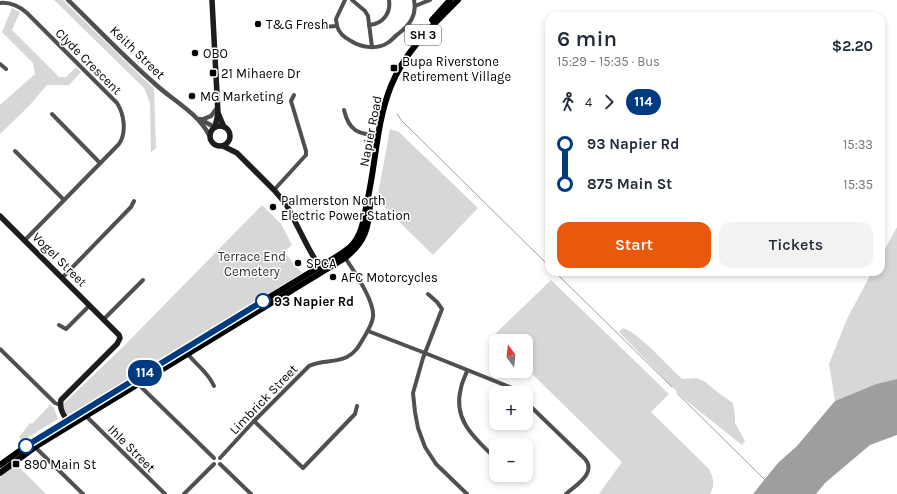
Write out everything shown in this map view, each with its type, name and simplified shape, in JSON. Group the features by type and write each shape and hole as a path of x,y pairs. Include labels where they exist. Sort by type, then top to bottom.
{"highway":[{"path":"421,38 427,26 450,0"},
{"name":"Napier Road","path":"69,423 344,255 358,236 370,194 378,136 383,112 391,86 403,62 421,38 458,0"},
{"name":"Napier Road","path":"69,423 86,416 137,381 188,354 220,331"},
{"name":"SH 3","path":"0,473 69,423"},
{"name":"SH 3","path":"0,466 20,449 69,423"}],"main road":[{"path":"212,0 218,110 215,127 211,130 209,135 213,144 223,146 237,153"},
{"path":"218,110 224,127 228,131 237,153 274,190 290,212 321,269"},
{"path":"215,127 224,127"},
{"path":"223,146 230,139"},
{"name":"Vogel Street","path":"0,216 63,277 117,332 120,338 117,344 61,400 60,405"},
{"path":"60,405 61,410 69,423"}],"street":[{"name":"Keith Street","path":"68,0 153,83 194,117 209,135"},
{"path":"345,0 336,19 337,26 340,33 356,44 365,47 378,46 388,43 401,31 412,19 415,13 414,0"},
{"path":"352,0 367,13 369,18 372,47"},
{"path":"370,25 380,22 386,17 389,8 389,0"},
{"path":"415,6 430,0"},
{"name":"Clyde Crescent","path":"0,3 9,3 22,9 120,106 123,120 122,139 116,148 25,240"},
{"path":"322,27 337,26"},
{"path":"0,64 6,69"},
{"path":"274,190 306,155 291,101 294,95"},
{"path":"201,120 212,116 218,110"},
{"path":"344,110 346,120 356,131 378,136"},
{"path":"52,114 100,163"},
{"name":"Keith Street","path":"194,117 215,127"},
{"path":"16,151 64,200"},
{"path":"63,277 134,201"},
{"name":"Limbrick Street","path":"220,458 308,366 318,362 340,359 349,356 357,349 368,331 373,318 372,309 361,282 344,255"},
{"path":"104,319 143,280"},
{"path":"428,294 438,302 442,310 425,353 413,393 418,428 425,447 436,464 467,494"},
{"path":"59,325 66,329 90,305"},
{"path":"368,331 507,386"},
{"path":"0,349 55,403 60,405"},
{"path":"188,354 192,360 210,377 214,386"},
{"path":"467,371 460,390 459,405 462,418 468,431 489,452"},
{"path":"137,381 214,458 214,464"},
{"path":"254,421 303,468 355,414 357,406"},
{"path":"533,409 589,464 587,475 566,494"},
{"name":"Ihle Street","path":"86,416 165,494"},
{"path":"35,447 83,494"},
{"path":"214,458 217,456 220,458 220,464"},
{"path":"184,494 214,464 220,464 251,494"}],"green space":[{"path":"54,0 63,0 154,89 156,148 151,152 150,103 144,88"},
{"path":"12,8 20,12 12,30 59,77 66,77 76,67 81,72 69,85 47,85 29,106 0,134 0,105 35,74 33,63 2,32"},
{"path":"390,129 399,132 478,208 433,255 377,200"},
{"name":"Terrace End Cemetery","path":"262,205 281,224 292,245 284,252 302,273 67,418 62,405 122,348"},
{"path":"897,227 897,379 876,384 835,401 829,364 847,319 870,276 885,276 885,249"},
{"path":"551,280 669,394 651,412 709,469 713,482 713,488 710,494 599,494 622,462 533,375 533,334 495,334"},
{"path":"623,328 637,336 682,379 697,378 704,381 733,403 735,423 745,441 742,445 683,398 619,332"},
{"path":"49,404 54,408 58,419 22,441 19,437 30,423 32,424 49,406"},
{"path":"16,464 46,494 0,494 0,478"}],"shaded area":[{"path":"897,379 897,435 870,445 825,483 816,494 753,494 778,463 797,446 835,401 876,384"}],"waterway":[{"path":"397,114 402,121 545,262"},
{"path":"559,276 672,387"},
{"path":"677,393 765,480"}],"bus line":[{"name":"114","path":"26,446 263,301"}],"place":[{"name":"T&G Fresh","path":"258,24"},
{"name":"OBO","path":"195,53"},
{"name":"Bupa Riverstone Retirement Village","path":"394,68"},
{"name":"21 Mihaere Dr","path":"213,73"},
{"name":"MG Marketing","path":"192,96"},
{"name":"Palmerston North Electric Power Station","path":"273,207"},
{"name":"SPCA","path":"298,263"},
{"name":"AFC Motorcycles","path":"333,277"},
{"name":"93 Napier Rd","path":"263,301"},
{"name":"890 Main St","path":"16,464"}]}
